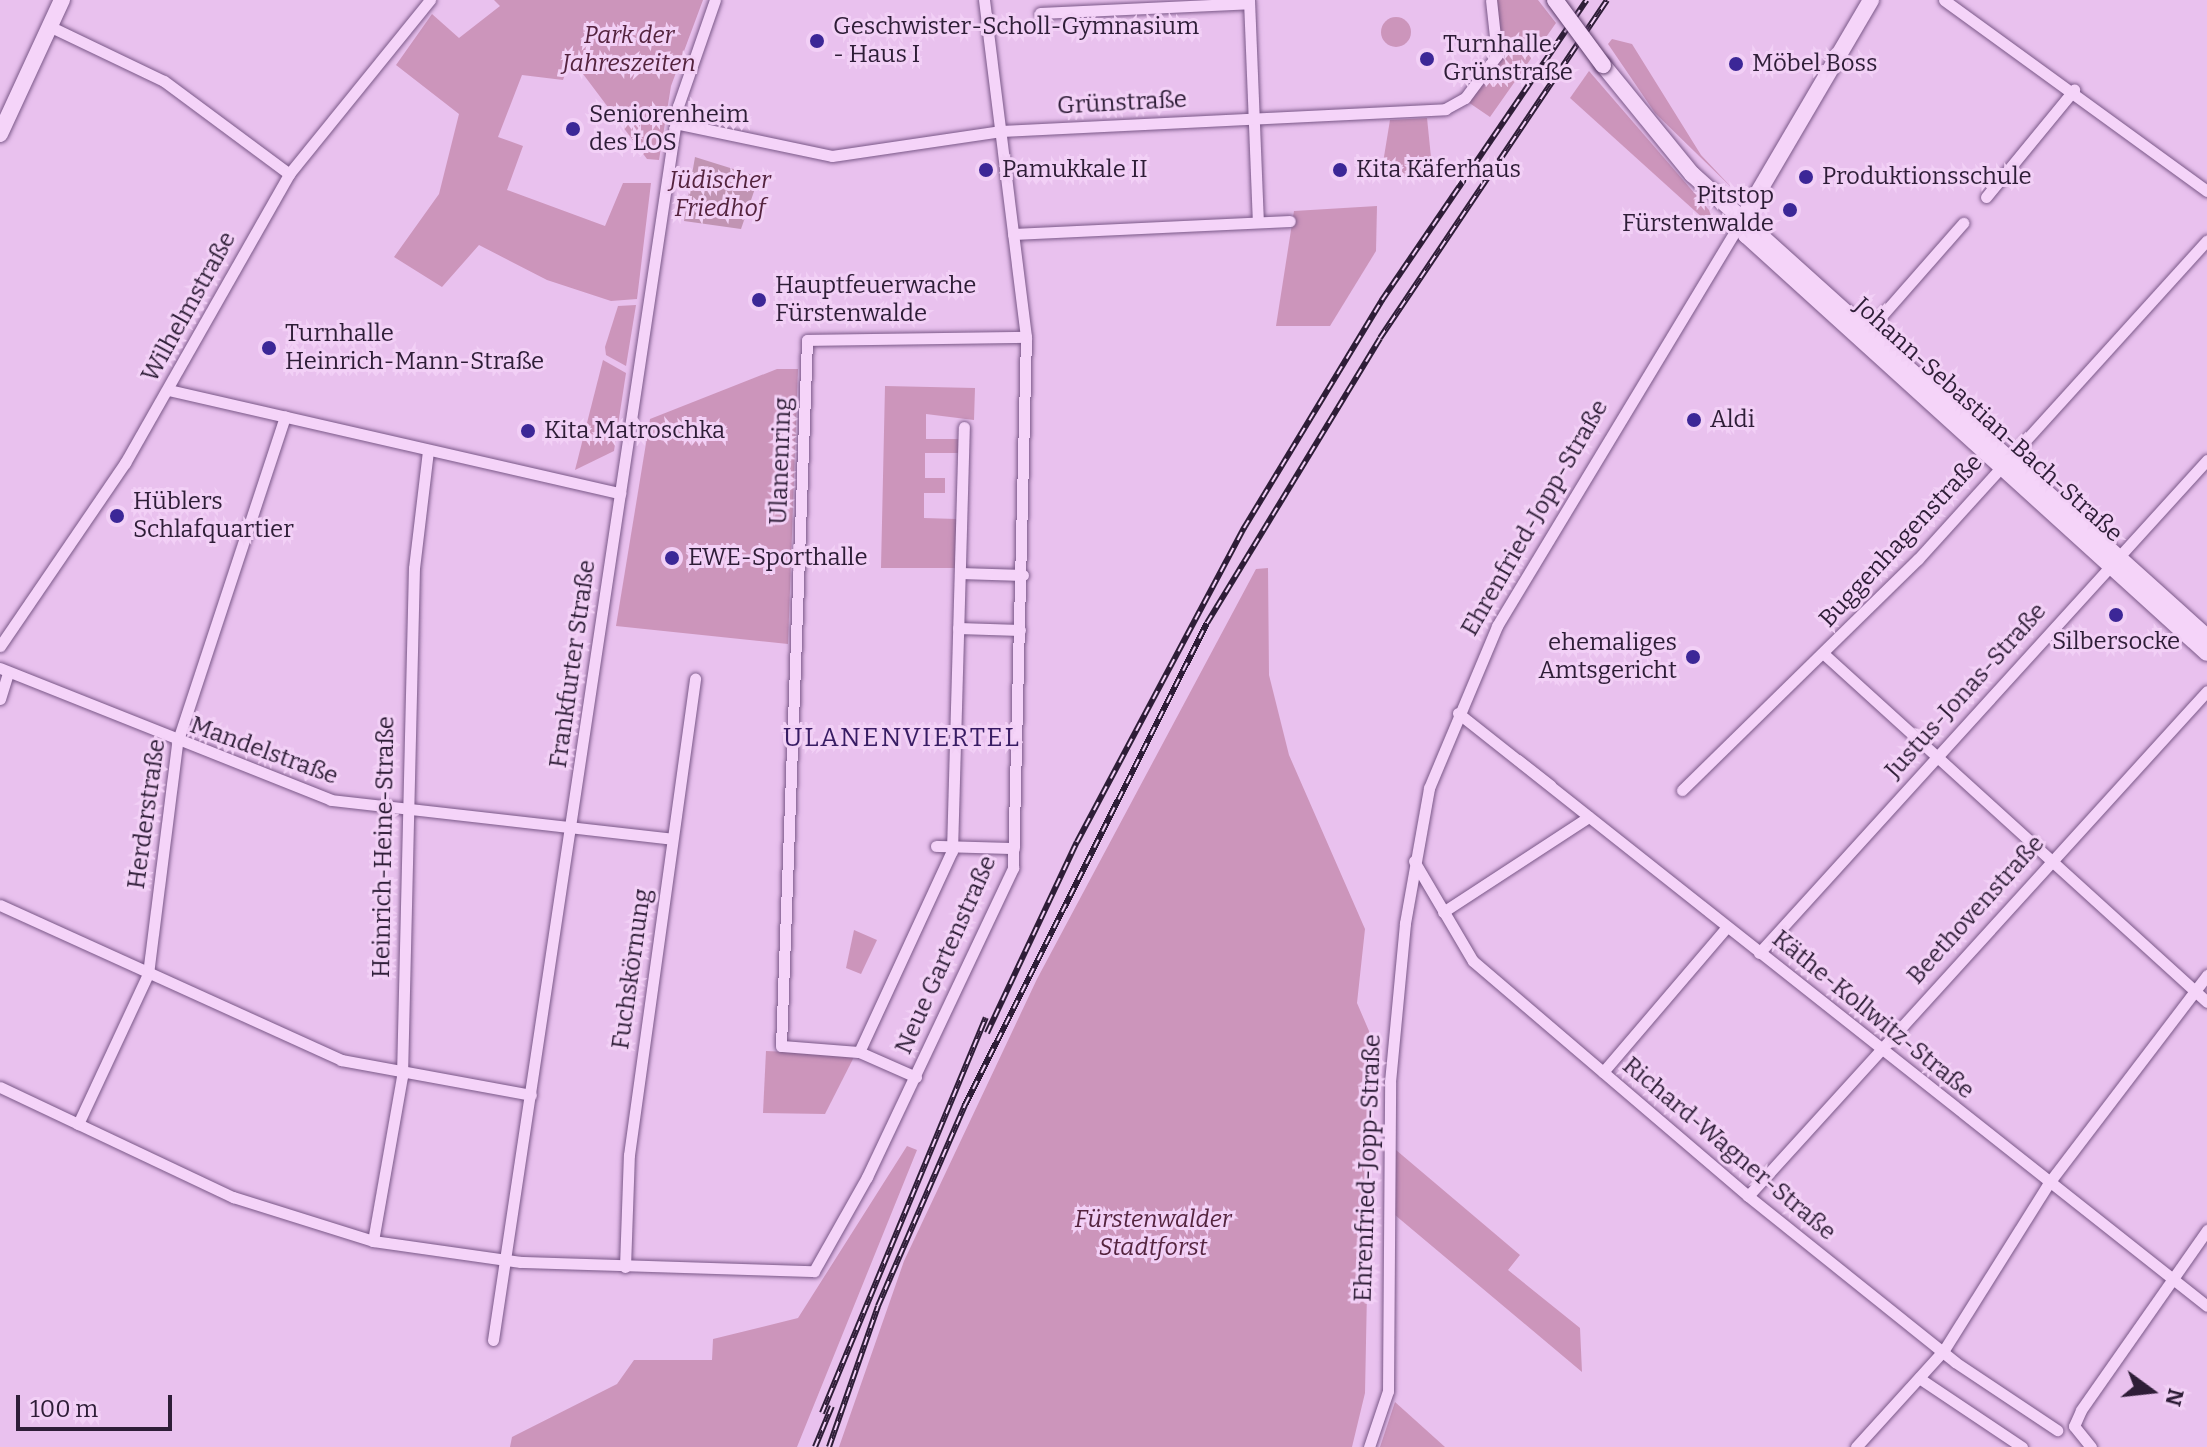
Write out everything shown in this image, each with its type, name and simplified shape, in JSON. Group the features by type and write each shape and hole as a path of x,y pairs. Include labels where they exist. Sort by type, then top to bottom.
{"street":[{"path":"0,134 62,0"},
{"name":"Wilhelmstraße","path":"0,646 169,390 289,174 430,0"},
{"name":"Frankfurter Straße","path":"493,1340 675,123 715,0"},
{"name":"Neue Gartenstraße","path":"0,1087 233,1197 373,1241 507,1262 811,1273 916,1077 1013,868 1023,575 1026,337 984,0"},
{"name":"Grünstraße","path":"675,123 817,156 1001,131 1445,109 1465,98 1497,55 1491,0"},
{"name":"Johann-Sebastian-Bach-Straße","path":"1555,0 1650,127 1742,220 1746,235 1865,334 2116,561 2207,637"},
{"name":"Ehrenfried-Jopp-Straße","path":"1369,1447 1388,1391 1390,1082 1414,861 1429,788 1458,713 1542,543 1742,220 1871,0"},
{"path":"1944,0 2074,90 2207,191"},
{"path":"1040,13 1249,2 1258,222"},
{"path":"49,26 164,81 289,174"},
{"path":"1986,197 2074,90"},
{"path":"1013,234 1290,221"},
{"path":"1865,334 1963,223"},
{"name":"Buggenhagenstraße","path":"1682,790 1825,655 2207,240"},
{"name":"Ulanenring","path":"916,1077 859,1052 781,1046 807,340 1026,337"},
{"path":"169,390 620,493"},
{"name":"Herderstraße","path":"78,1124 148,974 177,743 285,416"},
{"path":"859,1052 952,846 964,427"},
{"name":"Heinrich-Heine-Straße","path":"373,1241 402,1076 414,568 428,451"},
{"name":"Justus-Jonas-Straße","path":"1759,953 2207,460"},
{"name":"Johann-Sebastian-Bach-Straße","path":"2116,561 2207,653"},
{"path":"960,573 1023,575"},
{"path":"958,628 1020,630"},
{"path":"1825,655 2207,1002"},
{"path":"0,699 4,672"},
{"name":"Mandelstraße","path":"4,672 177,743 331,800 406,814 671,839"},
{"name":"Fuchskörnung","path":"625,1267 628,1160 695,679"},
{"name":"Beethovenstraße","path":"1748,1196 2051,859 2207,691"},
{"name":"Käthe-Kollwitz-Straße","path":"1458,713 2048,1184 2207,1306"},
{"path":"1443,912 1589,817"},
{"path":"936,846 1014,848"},
{"name":"Richard-Wagner-Straße","path":"1414,861 1473,961 1748,1196 2022,1412 2057,1430"},
{"path":"0,905 341,1060 402,1076 531,1095"},
{"path":"1603,1072 1727,927"},
{"path":"1856,1447 1928,1364 1944,1350 2048,1184 2207,975"},
{"path":"2091,1447 2074,1426 2170,1278 2207,1230"},
{"path":"1919,1378 2022,1447"}],"green space":[{"name":"Park der Jahreszeiten","path":"494,0 703,0 671,86 659,160 647,159 571,58 563,80 522,75 498,137 523,146 507,190 605,226 623,183 651,183 637,299 611,301 547,280 479,245 442,287 394,257 439,194 459,114 396,65 432,14 459,38 500,6"},
{"path":"1497,0 1538,0 1556,23 1490,117 1468,102 1501,56"},
{"path":"1396,17 1402,18 1410,26 1410,38 1402,46 1396,47 1390,46 1382,38 1381,32 1382,26 1390,18"},
{"path":"1612,39 1632,44 1701,155 1734,190 1655,113 1608,44"},
{"path":"1589,71 1709,210 1716,230 1570,98"},
{"path":"1427,118 1433,177 1381,175 1390,120"},
{"name":"Jüdischer Friedhof","path":"695,157 759,177 741,229 684,221"},
{"path":"1377,206 1376,251 1330,326 1276,326 1294,211"},
{"path":"636,305 626,366 606,355 605,347 618,306"},
{"path":"603,360 626,373 614,451 575,470"},
{"path":"777,369 798,369 788,644 616,626 650,419"},
{"path":"885,386 975,388 974,420 926,414 926,439 959,439 959,453 925,453 925,478 945,478 945,493 924,493 924,518 957,519 955,568 881,568"},
{"name":"Fürstenwalder Stadtforst","path":"1268,568 1269,675 1289,755 1365,929 1357,1003 1372,1038 1365,1393 1352,1447 839,1447 904,1261 1037,979 1256,569"},
{"path":"854,930 877,940 861,974 846,968"},
{"path":"766,1051 855,1055 825,1114 763,1113"},
{"path":"907,1146 917,1150 797,1447 510,1447 512,1437 617,1384 634,1360 712,1360 713,1339 798,1318"},
{"path":"1396,1150 1520,1255 1508,1270 1580,1328 1582,1372 1395,1215"},
{"path":"1395,1402 1445,1447 1380,1447"}],"railway":[{"path":"987,1033 1077,842 1244,528 1382,300 1587,0"},
{"path":"829,1447 878,1306 965,1105 1207,623 1380,338 1607,0"},
{"path":"822,1413 986,1018"},
{"path":"815,1447 832,1406"}],"place":[{"name":"Geschwister-Scholl-Gymnasium - Haus I","path":"817,41"},
{"name":"Turnhalle Grünstraße","path":"1427,59"},
{"name":"Möbel Boss","path":"1736,64"},
{"name":"Seniorenheim des LOS","path":"573,129"},
{"name":"Pamukkale II","path":"986,170"},
{"name":"Kita Käferhaus","path":"1340,170"},
{"name":"Produktionsschule","path":"1806,177"},
{"name":"Pitstop Fürstenwalde","path":"1790,210"},
{"name":"Hauptfeuerwache Fürstenwalde","path":"759,300"},
{"name":"Turnhalle Heinrich-Mann-Straße","path":"269,348"},
{"name":"Aldi","path":"1694,420"},
{"name":"Kita Matroschka","path":"528,431"},
{"name":"Hüblers Schlafquartier","path":"117,516"},
{"name":"EWE-Sporthalle","path":"672,558"},
{"name":"Silbersocke","path":"2116,615"},
{"name":"ehemaliges Amtsgericht","path":"1693,657"}],"district":[{"name":"ULANENVIERTEL","path":"902,738"}]}
